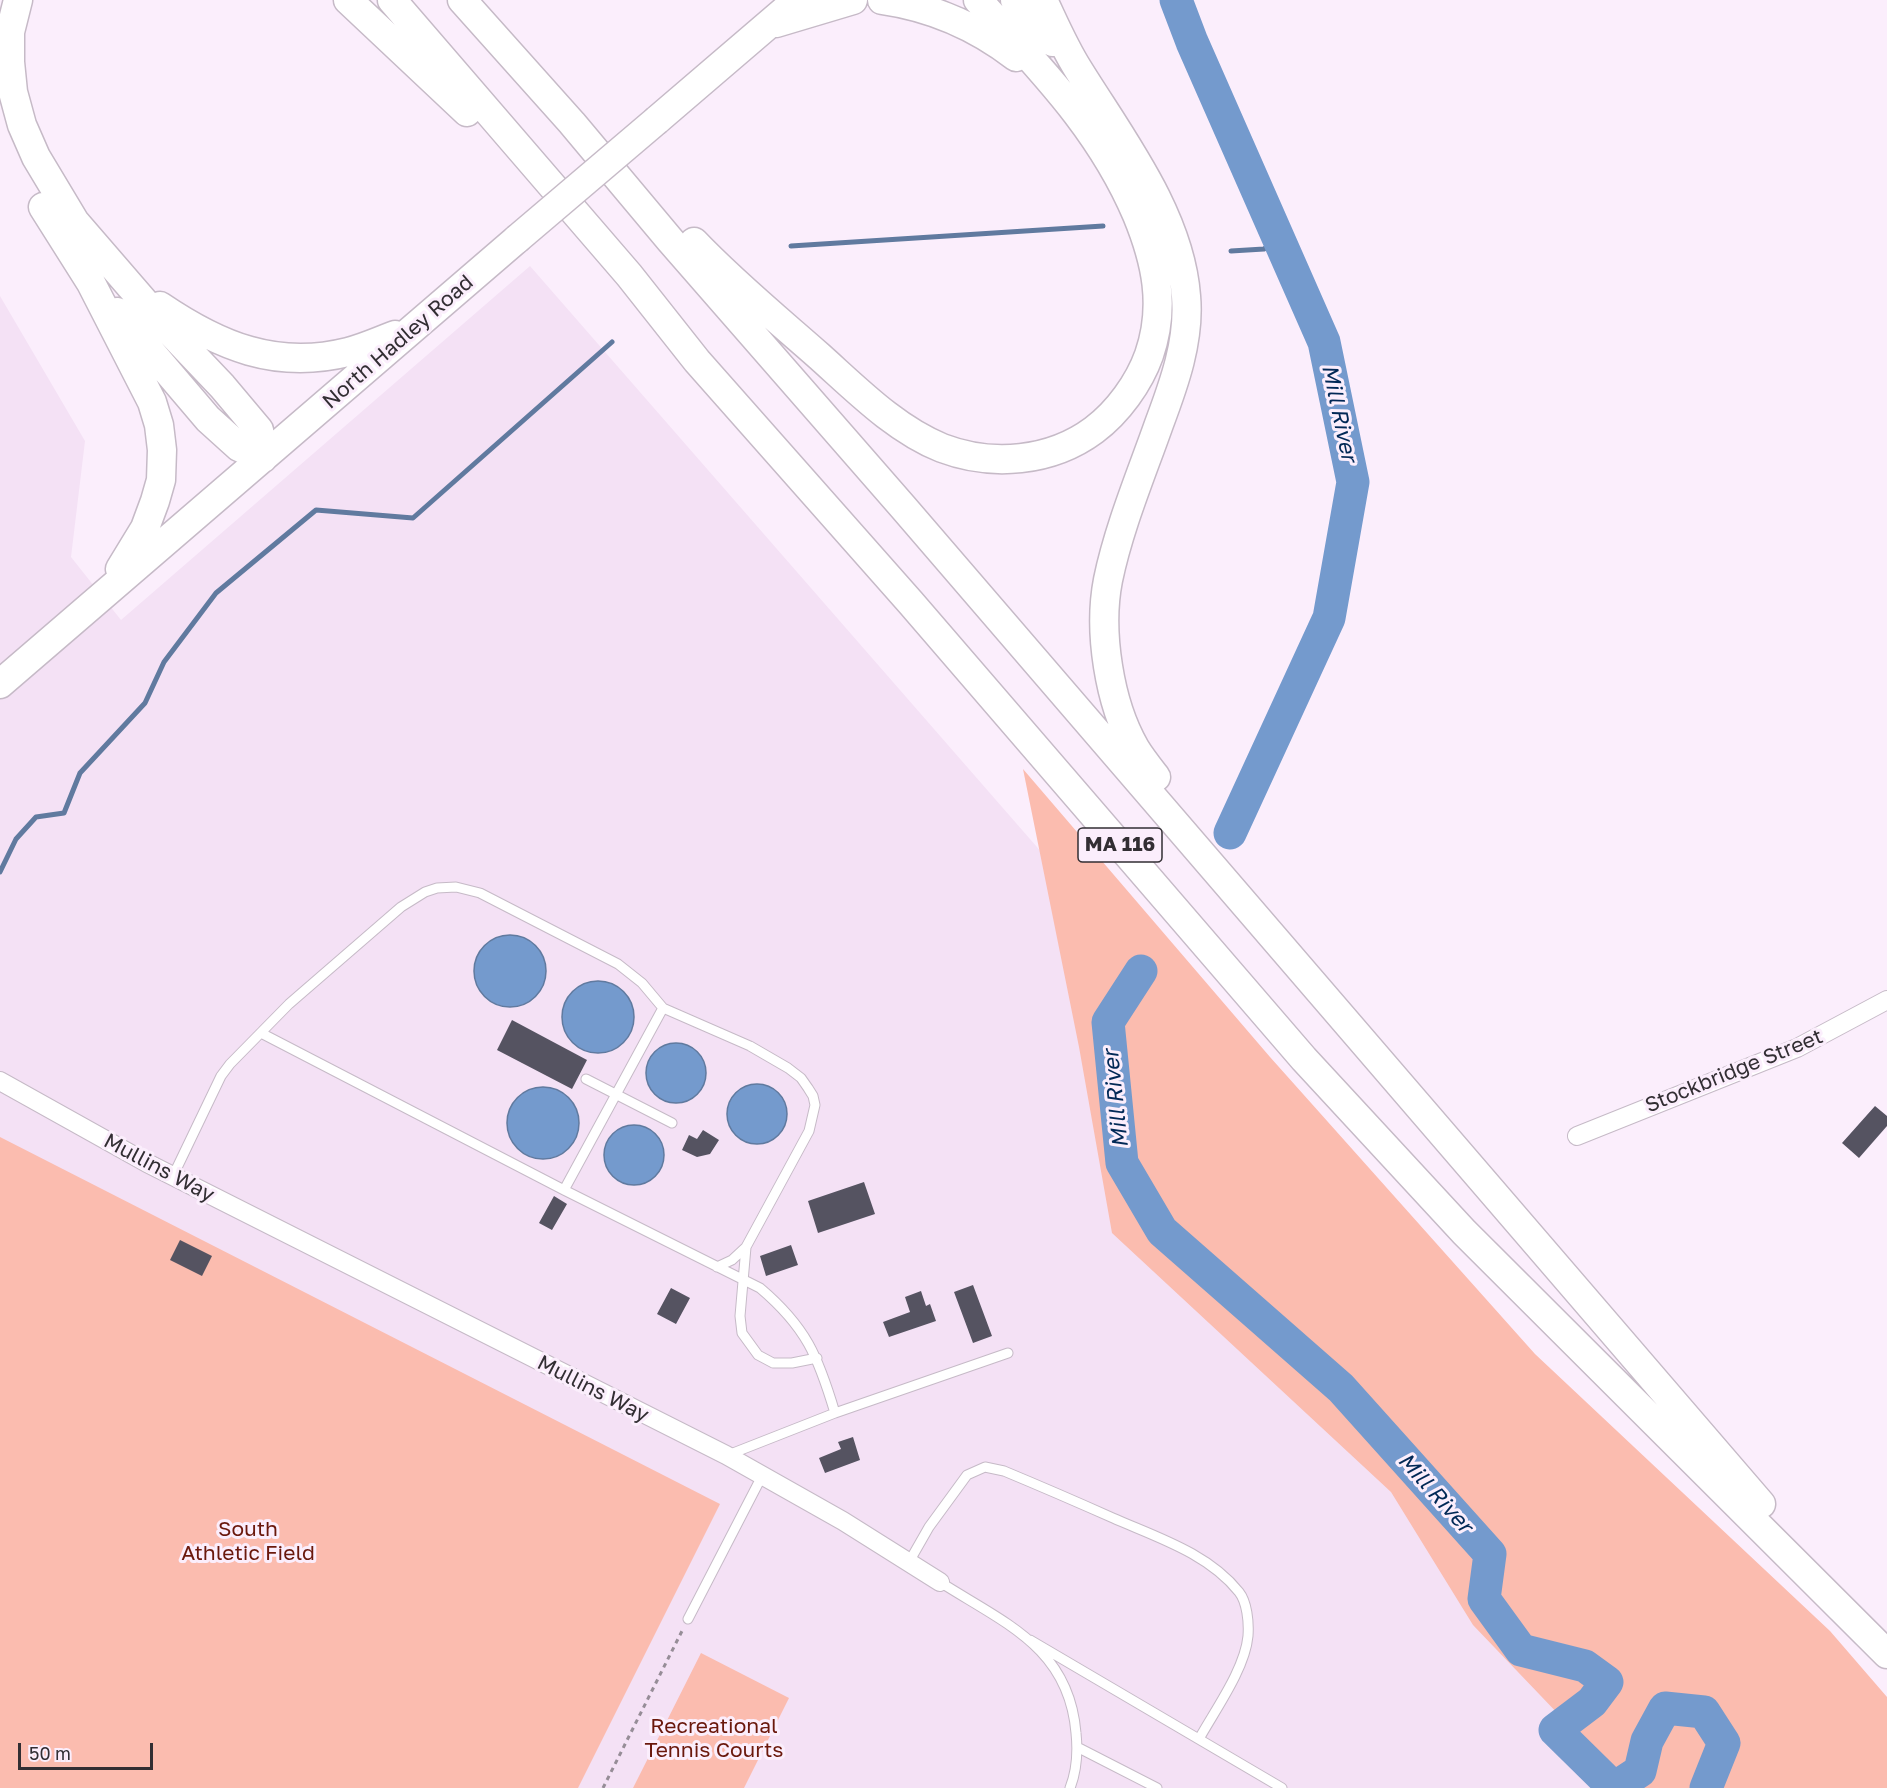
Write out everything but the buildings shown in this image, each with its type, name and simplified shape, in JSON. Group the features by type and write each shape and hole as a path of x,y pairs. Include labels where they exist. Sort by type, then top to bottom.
{"main road":[{"path":"18,0 10,32 10,62 13,92 22,125 36,157 75,222 103,276 159,425 162,450 161,480 151,516 138,541 104,593"},
{"path":"348,0 453,99 543,177"},
{"name":"MA 116","path":"392,0 629,275 697,361 903,594 1304,1059 1464,1232 1887,1653"},
{"name":"MA 116","path":"462,0 572,123 1887,1653"},
{"path":"476,0 650,195 704,251 752,298 863,396 901,425 931,443 975,457 1006,460 1035,456 1062,448 1086,436 1113,413 1136,383 1147,359 1155,334 1159,303 1152,258 1141,226 1109,158 1060,92 978,0"},
{"name":"North Hadley Road","path":"0,684 797,0"},
{"path":"768,25 853,0"},
{"path":"882,0 927,10 970,28 1010,53 1060,92"},
{"path":"1015,0 1077,68"},
{"path":"1043,0 1077,68 1135,159 1172,234 1179,255 1186,297 1185,334 1171,393 1131,503 1108,582 1105,614 1106,646 1117,701 1135,749 1403,1090"},
{"path":"0,116 13,151 32,189 103,276 248,417 259,430 263,458"},
{"path":"103,276 150,299 188,323 229,344 290,360 335,355 363,348 416,327"}],"street":[{"name":"Stockbridge Street","path":"1576,1136 1797,1048 1887,1000"},
{"name":"Mullins Way","path":"0,1081 173,1176 726,1455 843,1521 940,1582"}],"lane":[{"path":"173,1176 221,1076 289,1004 401,907 425,892 443,887 463,888 480,893 618,964 642,983 663,1008 750,1046 801,1078 813,1096 814,1114 809,1131 746,1247 732,1260 717,1267"},
{"path":"564,1190 663,1008"},
{"path":"261,1033 564,1190 760,1288 780,1305 800,1328 817,1358 835,1413"},
{"path":"586,1079 672,1123"},
{"path":"746,1247 740,1316 742,1333 758,1355 773,1363 792,1363 817,1358"},
{"path":"726,1455 835,1413 1008,1353"},
{"path":"909,1562 929,1527 967,1475 985,1467 1004,1471 1161,1539 1199,1558 1220,1572 1240,1594 1247,1614 1248,1637 1239,1666 1199,1739"},
{"path":"688,1619 762,1476"},
{"name":"Mullins Way","path":"940,1582 1030,1640 1046,1654 1055,1667 1070,1698 1075,1721 1076,1767 1070,1788"},
{"path":"1030,1640 1282,1788"},
{"path":"1077,1747 1157,1788"}],"path":[{"path":"603,1788 688,1619"}],"shaded area":[{"path":"530,266 1858,1788 0,1788 0,296 85,441 71,557 121,620"}],"green space":[{"path":"1023,769 1270,1057 1535,1354 1830,1631 1887,1697 1887,1788 1629,1788 1473,1625 1391,1492 1112,1233 1079,1047"},
{"name":"South Athletic Field","path":"0,1137 720,1504 578,1788 0,1788"},
{"name":"Recreational Tennis Courts","path":"701,1653 789,1698 744,1788 633,1788"}],"water":[{"path":"517,935 536,945 544,957 546,971 544,985 536,997 524,1005 503,1007 484,997 476,985 474,964 484,945 496,937"},
{"path":"605,981 624,991 632,1003 634,1017 632,1031 624,1043 612,1051 591,1053 572,1043 564,1031 562,1010 572,991 584,983"},
{"path":"676,1043 693,1048 701,1056 706,1073 701,1090 693,1098 676,1103 659,1098 651,1090 646,1073 651,1056 659,1048"},
{"path":"757,1084 774,1089 782,1097 787,1114 782,1131 774,1139 757,1144 740,1139 732,1131 727,1114 732,1097 740,1089"},
{"path":"550,1087 569,1097 577,1109 579,1123 577,1137 569,1149 557,1157 536,1159 517,1149 509,1137 507,1116 517,1097 529,1089"},
{"path":"634,1125 651,1130 659,1138 664,1155 659,1172 651,1180 634,1185 617,1180 609,1172 604,1155 609,1138 617,1130"}],"waterway":[{"name":"Mill River","path":"1176,0 1192,42 1324,342 1353,482 1329,618 1230,833"},
{"path":"791,246 1103,226"},
{"path":"1231,251 1264,249 1279,237"},
{"path":"0,872 16,839 36,817 64,813 80,773 145,703 164,662 216,593 316,510 413,518 612,342"},
{"name":"Mill River","path":"1141,971 1108,1022 1122,1163 1162,1231 1341,1388 1490,1554 1484,1599 1521,1650 1585,1666 1607,1682 1592,1702 1555,1730 1614,1788 1640,1771 1647,1741 1665,1708 1704,1712 1724,1743 1706,1788"}]}
